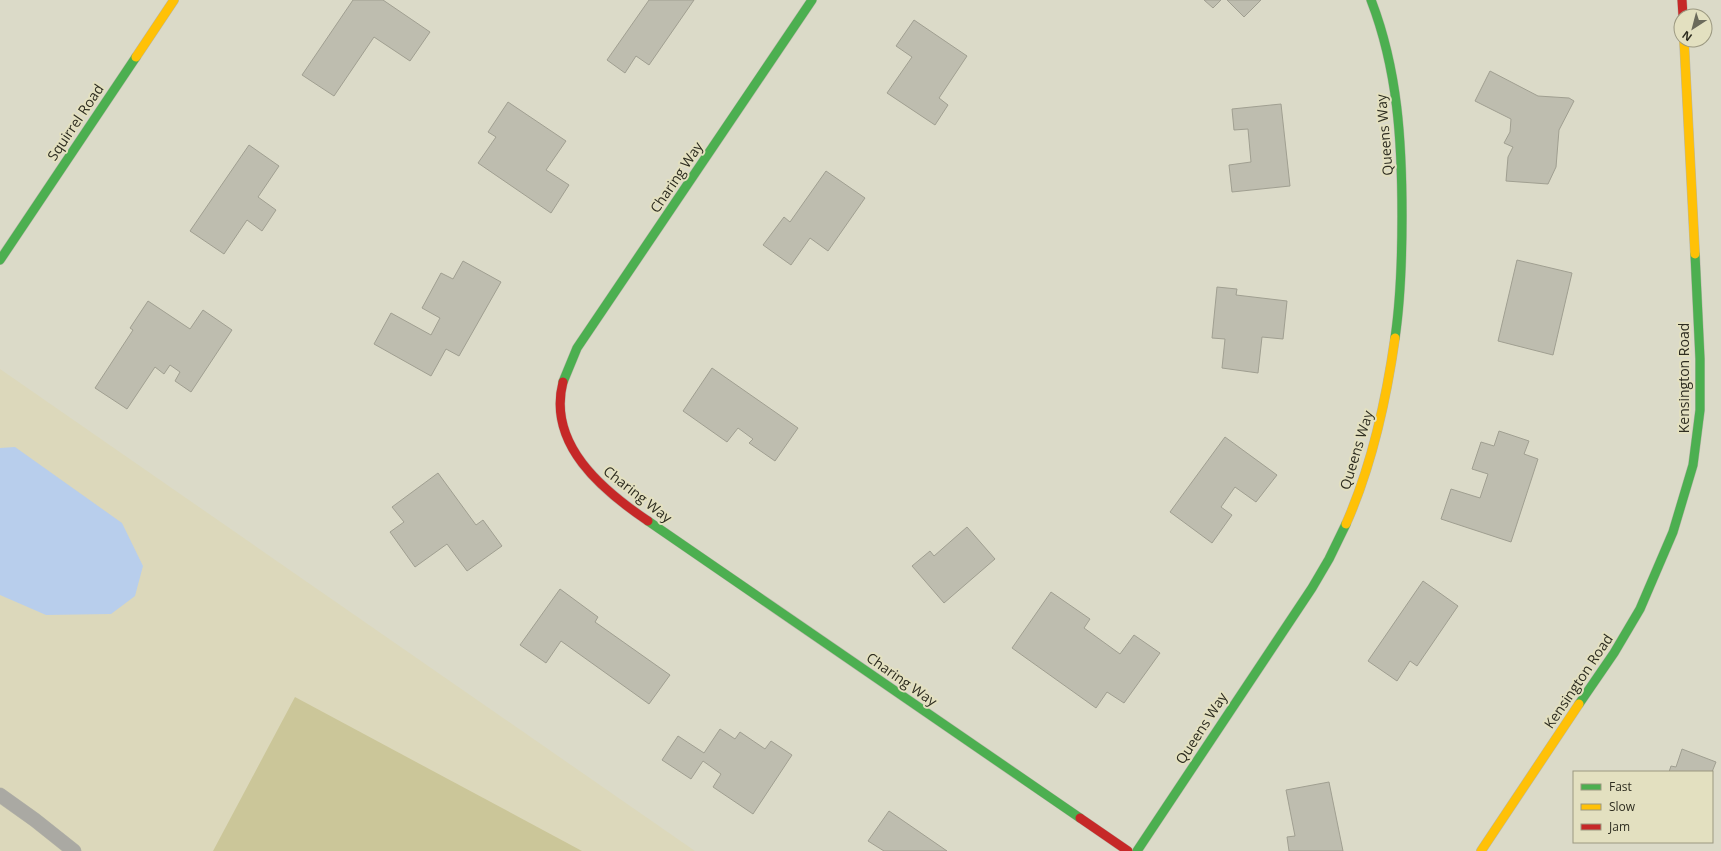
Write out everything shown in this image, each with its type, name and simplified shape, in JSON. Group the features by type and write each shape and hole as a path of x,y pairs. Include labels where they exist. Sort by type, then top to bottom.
{"street":[{"name":"Squirrel Road","path":"0,260 174,0"},
{"name":"Charing Way","path":"812,0 577,348 565,374 559,401 563,427 577,456 596,481 634,512 1128,851"},
{"name":"Queens Way","path":"1137,851 1308,592 1337,544 1355,500 1377,432 1385,399 1396,325 1402,227 1402,185 1398,120 1391,61 1381,22 1371,0"},
{"name":"Kensington Road","path":"1481,851 1614,653 1640,609 1673,532 1693,465 1700,410 1700,359 1684,48"}],"lane":[{"path":"0,796 35,820 74,851"}],"shaded area":[{"path":"0,369 695,851 0,851"},
{"path":"295,697 582,851 213,851"}],"water":[{"path":"15,447 122,523 143,566 135,596 111,614 46,615 0,595 0,448"}],"building":[{"path":"353,0 383,0 430,32 410,61 374,37 334,96 302,75"},
{"path":"649,0 694,0 649,65 636,56 625,73 607,60"},
{"path":"1204,0 1221,0 1213,8"},
{"path":"1227,0 1261,0 1244,17"},
{"path":"914,20 967,56 939,98 948,105 935,125 887,93 912,57 896,46"},
{"path":"1490,71 1538,96 1569,98 1574,101 1559,130 1556,167 1548,184 1506,181 1508,157 1513,147 1504,143 1510,132 1511,119 1475,101"},
{"path":"508,102 566,141 546,170 569,185 551,213 478,163 496,137 488,132"},
{"path":"1281,104 1290,186 1232,192 1229,165 1251,162 1248,129 1234,130 1232,109"},
{"path":"249,145 279,166 258,197 276,210 262,231 247,220 224,254 190,231"},
{"path":"826,171 865,198 828,251 810,238 791,265 763,245 784,217 790,222"},
{"path":"1517,260 1572,273 1553,355 1498,341"},
{"path":"463,261 501,282 459,356 446,349 431,376 374,344 391,313 431,335 440,318 422,308 441,273 453,279"},
{"path":"1217,287 1237,289 1236,295 1287,301 1283,339 1262,337 1258,373 1222,368 1225,339 1212,338"},
{"path":"148,301 190,329 203,310 232,330 191,392 175,381 180,372 170,365 164,374 155,367 127,409 95,388 133,330 130,328"},
{"path":"712,368 798,428 775,461 749,443 753,439 738,428 727,442 683,411"},
{"path":"1499,431 1529,441 1524,454 1538,459 1511,542 1441,519 1451,489 1480,498 1488,474 1472,469 1481,442 1494,446"},
{"path":"1225,437 1277,475 1256,502 1235,487 1221,507 1232,515 1212,543 1170,512"},
{"path":"438,473 476,525 483,520 502,546 467,571 447,544 415,567 390,532 404,522 392,507"},
{"path":"967,527 995,559 944,603 912,566 930,551 934,556"},
{"path":"1423,581 1458,606 1417,666 1410,661 1397,681 1368,661"},
{"path":"560,589 598,617 595,622 670,675 649,704 561,641 546,663 520,645"},
{"path":"1051,592 1090,619 1084,628 1120,654 1134,635 1160,653 1124,703 1107,692 1096,708 1012,648"},
{"path":"720,729 735,739 740,732 765,749 771,741 792,755 753,814 713,787 721,774 703,761 691,779 662,760 678,736 704,753"},
{"path":"1682,749 1716,762 1712,771 1669,771 1671,766 1676,767"},
{"path":"1329,782 1343,851 1289,851 1287,837 1295,836 1286,790"},
{"path":"889,811 947,851 884,851 868,841"}],"traffic: fast":[{"path":"563,382 577,348 812,0"},
{"path":"1371,0 1380,26 1393,80 1397,106 1401,161 1402,246 1400,292 1395,338"},
{"path":"0,260 136,57"},
{"path":"1579,704 1614,653 1640,609 1673,532 1693,465 1700,410 1700,359 1695,254"},
{"path":"648,521 1080,818"},
{"path":"1137,851 1312,588 1329,559 1346,524"}],"traffic: slow":[{"path":"136,57 174,0"},
{"path":"1684,48 1695,254"},
{"path":"1346,524 1371,456 1387,386 1395,338"},
{"path":"1481,851 1579,704"}],"traffic: jam":[{"path":"1682,0 1682,8"},
{"path":"563,382 560,405 563,426 571,445 582,463 613,495 648,521"},
{"path":"1080,818 1128,851"}]}
